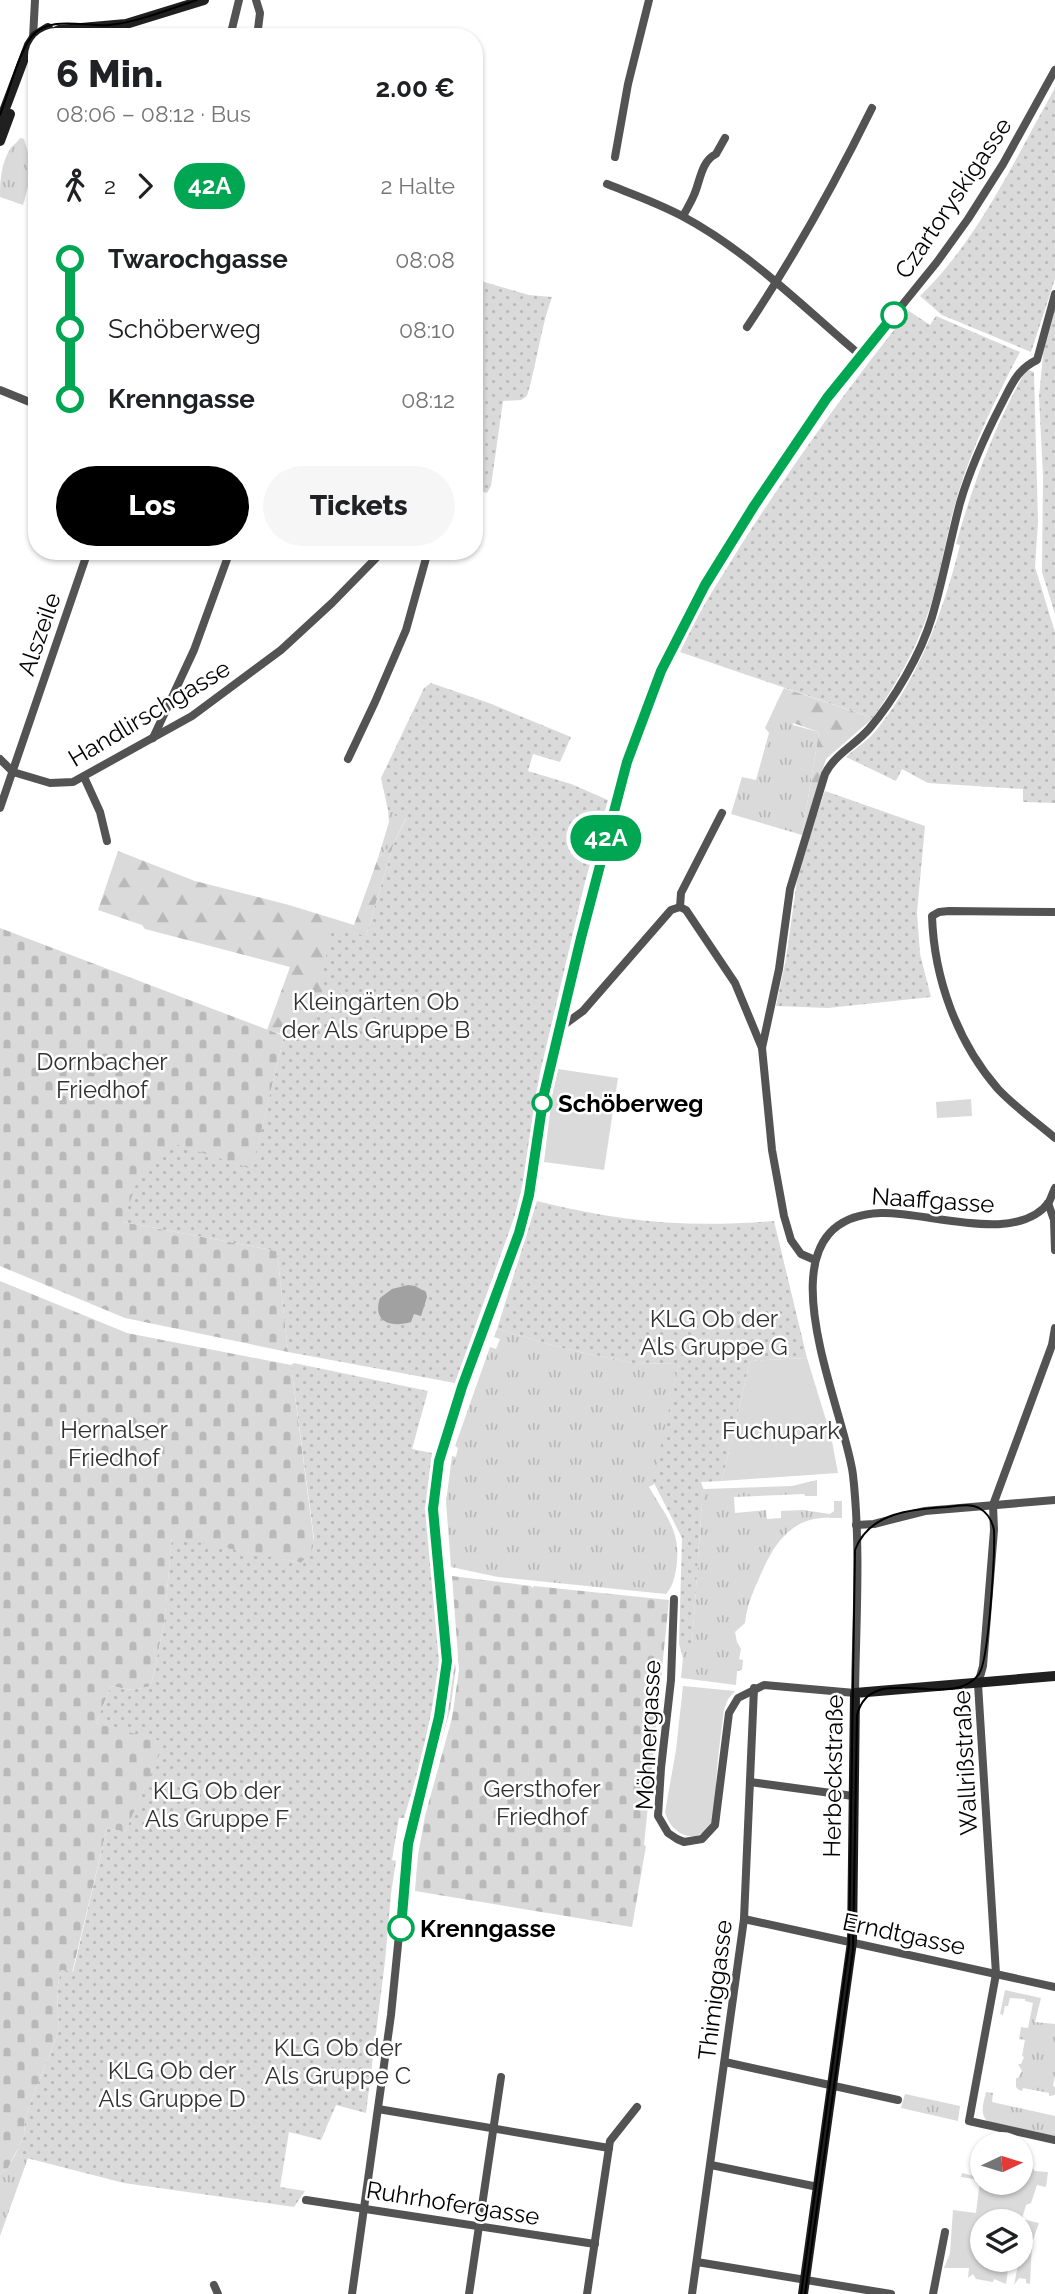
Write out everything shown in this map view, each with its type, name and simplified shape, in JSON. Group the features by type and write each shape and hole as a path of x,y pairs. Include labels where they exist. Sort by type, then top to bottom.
{"street":[{"path":"35,0 39,28"},
{"path":"93,28 135,22 204,0"},
{"path":"232,28 239,0"},
{"path":"256,0 260,13 258,28"},
{"path":"615,157 628,84 649,0"},
{"path":"0,122 28,64"},
{"path":"0,141 28,70"},
{"name":"Czartoryskigasse","path":"352,2294 398,1959 408,1844 445,1685 447,1661 433,1509 439,1461 450,1422 519,1233 529,1195 544,1094 577,952 625,771 642,719 667,658 705,585 754,506 827,398 937,262 968,219 1003,164 1055,71"},
{"path":"747,327 776,284 844,164 872,108"},
{"path":"683,216 710,157 716,154 725,138"},
{"path":"607,184 683,216 740,254 860,355"},
{"path":"762,1048 779,969 790,889 825,774 830,763 867,731 883,711 911,664 931,620 968,478 1018,372 1037,360 1055,295"},
{"path":"0,390 28,401"},
{"name":"Alszeile","path":"0,808 85,560"},
{"path":"153,738 194,650 227,560"},
{"name":"Handlirschgasse","path":"13,772 56,784 73,782 153,738 198,711 281,650 374,560"},
{"path":"348,759 401,641 426,560"},
{"path":"0,759 13,772"},
{"path":"84,777 100,812 107,841"},
{"path":"680,907 681,893 722,813"},
{"path":"561,1027 583,1011 671,909 680,907 686,910 735,983 762,1048 772,1150 784,1216 791,1240 802,1254 815,1260"},
{"path":"1055,912 949,911 932,916 936,958 943,984 951,1012 966,1040 998,1088 1021,1111 1055,1138"},
{"path":"1055,1188 1048,1203 1054,1220 1055,1250"},
{"name":"Naaffgasse","path":"815,1260 821,1246 839,1224 857,1214 884,1213 990,1225 1010,1224 1028,1217 1048,1203"},
{"name":"Herbeckstraße","path":"803,2294 852,1942 855,1693 856,1525 852,1464 823,1367 814,1322 815,1260"},
{"name":"Wallrißstraße","path":"1055,1328 1052,1345 993,1505 995,1530 983,1666 978,1684 996,1973 969,2121 1055,2140"},
{"path":"856,1525 869,1525 925,1511 1055,1500"},
{"name":"Möhnergasse","path":"674,1599 671,1680 660,1768 658,1816 668,1833 677,1839 684,1842 702,1839 715,1825 731,1707 738,1698 754,1688"},
{"path":"754,1688 764,1685 855,1693 1055,1676"},
{"name":"Thimiggasse","path":"692,2294 744,1919 754,1688"},
{"path":"750,1782 853,1796"},
{"name":"Erndtgasse","path":"744,1919 1055,1987"},
{"path":"725,2062 898,2100"},
{"path":"469,2294 501,2077"},
{"path":"587,2294 610,2141 636,2107"},
{"path":"378,2109 609,2148"},
{"path":"711,2165 818,2187"},
{"name":"Ruhrhofergasse","path":"306,2200 595,2244"},
{"path":"933,2294 944,2232"},
{"path":"697,2262 891,2294"},
{"path":"214,2285 218,2294"}],"green space":[{"path":"1055,88 1055,279 1031,352 942,315 920,296 961,249 978,224"},
{"path":"20,138 24,139 28,153 28,184 23,205 0,197 4,162 10,149"},
{"path":"483,282 529,295 552,297 527,396 521,400 503,401 491,486 487,493 483,492"},
{"path":"1055,304 1055,614 1042,572 1043,476 1039,397 1045,334"},
{"path":"909,311 930,325 936,316 1020,352 986,422 964,476 936,588 921,632 873,718 680,652 709,597 781,485 843,397"},
{"path":"1025,372 1034,372 1038,522 1035,567 1055,632 1055,803 1023,802 1023,789 928,783 902,769 896,781 846,757 878,728 893,708 929,641 946,593 960,545 956,544 985,456 1014,393"},
{"name":"Kleingärten Ob der Als Gruppe B","path":"431,683 489,703 571,737 560,762 533,754 528,771 571,784 608,800 585,882 540,1073 523,1183 515,1215 455,1383 288,1352 277,1251 123,1222 137,1181 175,1144 252,1169 284,1036 306,1041 322,1006 322,975 332,928 366,936 394,843 406,819 393,815 393,812 388,810 381,778 424,688"},
{"path":"784,688 873,718 826,759 802,835 819,732 787,721 791,705 778,700"},
{"path":"778,700 791,704 793,725 819,732 802,835 731,814 742,777 756,780 769,733 765,728"},
{"path":"825,791 925,826 917,912 920,954 931,997 828,1008 776,1006 786,959 799,866"},
{"path":"388,810 393,812 393,815 406,818 394,843 378,858 389,822"},
{"path":"394,843 366,936 322,975 322,1006 306,1041 267,1030 290,967 145,929 142,925 98,910 118,851 195,881 354,925 378,858"},
{"name":"Dornbacher Friedhof","path":"0,928 284,1036 252,1170 123,1222 277,1251 288,1352 125,1318 0,1266"},
{"path":"558,1069 618,1078 604,1170 544,1162"},
{"path":"971,1099 972,1116 937,1118 936,1102"},
{"name":"KLG Ob der Als Gruppe G","path":"537,1201 597,1214 654,1221 712,1224 774,1221 807,1358 750,1361 722,1481 701,1482 703,1489 692,1645 679,1644 682,1538 653,1481 679,1364 633,1363 566,1349 497,1329"},
{"name":"Hernalser Friedhof","path":"0,1281 127,1333 291,1365 314,1542 312,1552 301,1563 172,1538 164,1624 152,1681 148,1687 131,1690 111,1686 96,1723 166,1741 125,1832 107,1828 72,1973 61,1970 57,1990 59,2031 30,2104 24,2136 8,2168 0,2174"},
{"path":"497,1329 566,1349 633,1363 679,1364 654,1484 649,1487 670,1523 676,1542 675,1575 666,1594 498,1577 451,1567 446,1502 452,1456 456,1457 458,1448 455,1446 490,1347 496,1349 500,1339 494,1337"},
{"name":"Fuchupark","path":"807,1358 831,1436 838,1473 722,1481 750,1361"},
{"path":"294,1363 428,1391 412,1449 432,1453 426,1508 440,1658 422,1758 404,1818 399,1818 392,1860 396,1861 366,2113 336,2105 321,2140 289,2132 280,2187 305,2191 294,2207 124,2183 15,2155 24,2136 30,2104 59,2031 57,1990 61,1970 73,1972 107,1828 125,1832 165,1742 96,1723 111,1686 131,1690 148,1687 152,1681 164,1624 172,1537 301,1563 313,1549 314,1538 291,1365"},
{"path":"817,1480 817,1496 804,1494 734,1497 735,1513 766,1510 767,1519 781,1518 781,1511 803,1510 830,1514 834,1511 834,1501 842,1501 842,1518 821,1518 804,1522 787,1533 774,1549 753,1593 745,1623 735,1632 741,1649 739,1659 743,1660 742,1670 737,1671 736,1685 681,1678 683,1658 679,1644 692,1644 703,1489 792,1486"},
{"name":"Gersthofer Friedhof","path":"452,1576 532,1588 534,1586 669,1600 646,1846 632,1927 415,1891 425,1816 452,1718 459,1670"},
{"path":"451,1664 455,1664 456,1668 450,1711 424,1802 422,1801 440,1736"},
{"path":"683,1686 735,1691 724,1710 714,1819 706,1830 692,1836 673,1827 665,1812 676,1750"},
{"path":"1005,1990 1041,1998 1035,2022 1055,2024 1055,2095 1049,2096 1049,2093 1023,2088 1022,2091 1016,2087 1016,2078 1022,2071 1018,2064 1021,2064 1024,2057 1025,2040 1019,2039 1021,2027 1028,2028 1033,2003 1025,1999 1010,1998 1003,2015 1000,2014"},
{"path":"986,2092 993,2093 992,2102 1055,2116 1055,2138 987,2121 983,2103"},
{"path":"905,2094 960,2106 958,2121 901,2108"},
{"path":"15,2155 28,2158 0,2236 0,2174 8,2168"},
{"path":"1033,2169 1048,2172 1046,2187 1037,2185 1031,2203 1025,2209 976,2209 978,2195 1033,2195"},
{"path":"962,2173 970,2175 970,2178 961,2177"},
{"path":"953,2210 970,2212 970,2272 1008,2272 1006,2284 994,2279 993,2282 976,2279 973,2274 968,2278 969,2268 944,2268 950,2253"},
{"path":"1033,2222 1039,2223 1033,2240"},
{"path":"1017,2272 1031,2272 1030,2284 1026,2283 1026,2279 1019,2278 1014,2285"}],"shaded area":[{"path":"408,1285 426,1292 421,1316 414,1314 411,1322 404,1324 385,1321 379,1313 380,1298 392,1289"}],"tram line":[{"path":"44,28 68,23 120,23 197,0"},
{"path":"0,115 28,42"},
{"path":"801,2294 849,1945 855,1550 870,1528 894,1515 920,1509 972,1506 987,1515 994,1530 986,1649 979,1674 966,1685 950,1689 878,1690 865,1699 857,1715 853,1950 805,2294"}],"bus line":[{"name":"42A","path":"401,1928 408,1844 439,1717 447,1661 433,1509 439,1461 462,1387 519,1233 529,1195 544,1094 572,973 627,762 651,694 672,646 705,585 754,506 827,398 894,315"}],"place":[{"name":"Schöberweg","path":"542,1103"},
{"name":"Krenngasse","path":"401,1928"}],"park label":[{"name":"KLG Ob der Als Gruppe F","path":"217,1804"},
{"name":"KLG Ob der Als Gruppe C","path":"338,2061"},
{"name":"KLG Ob der Als Gruppe D","path":"172,2084"}]}
